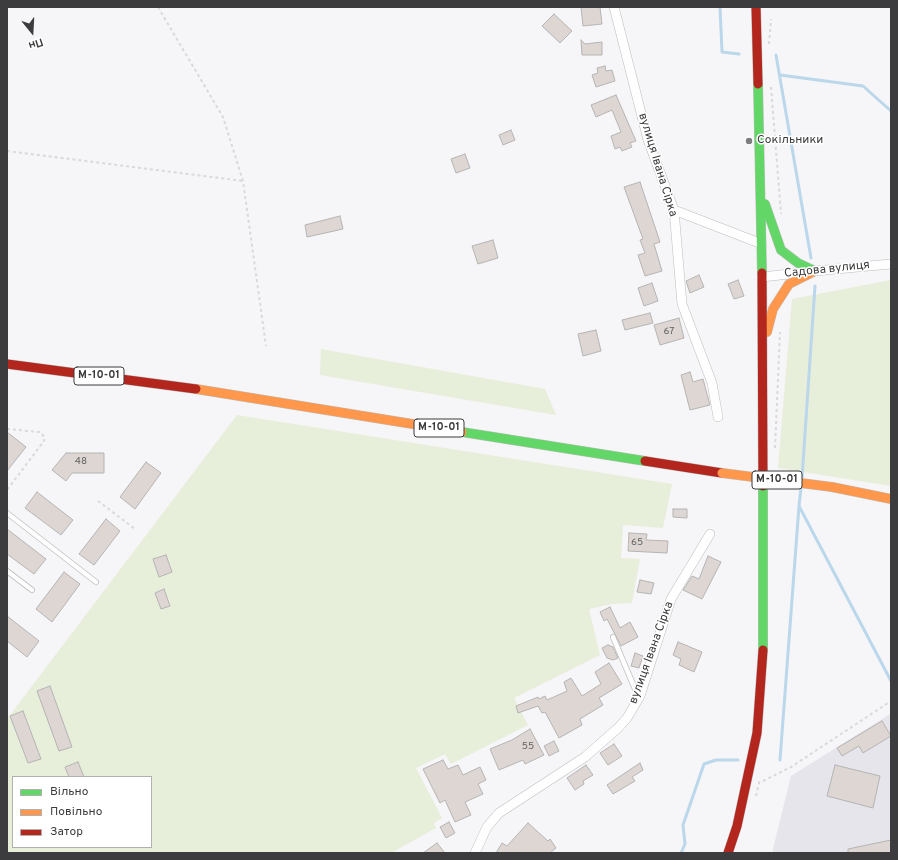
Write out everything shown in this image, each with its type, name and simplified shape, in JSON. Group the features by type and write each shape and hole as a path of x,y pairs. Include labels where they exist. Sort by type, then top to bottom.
{"main road":[{"path":"728,853 737,826 756,733 761,688 764,607 762,193 756,7"},
{"path":"762,193 782,250 798,263 815,272"},
{"path":"762,351 773,309 778,298 789,284 815,272"},
{"name":"М-10-01","path":"7,360 42,368"},
{"name":"М-10-01","path":"7,364 156,383 722,473 832,487 891,498"}],"street":[{"name":"вулиця Івана Сірка","path":"614,7 648,140 674,210 682,304 712,384 718,416"},
{"path":"674,210 762,244"},
{"name":"Садова вулиця","path":"762,277 891,264"},
{"name":"вулиця Івана Сірка","path":"475,853 487,827 495,816 589,754 622,724 639,698 671,599 710,534"}],"lane":[{"path":"7,513 96,582"},
{"path":"7,571 32,590"},
{"path":"613,637 639,698"}],"path":[{"path":"158,7 223,117 243,181 266,346"},
{"path":"769,48 771,19"},
{"path":"770,84 782,221"},
{"path":"7,151 243,181"},
{"path":"775,450 780,332"},
{"path":"7,429 40,432 45,438 7,490"},
{"path":"98,502 135,529"},
{"path":"763,781 790,767 891,701"},
{"path":"755,802 760,778"}],"shaded area":[{"path":"890,714 891,853 772,853 791,776"}],"green space":[{"path":"891,280 891,486 778,468 792,299"},
{"path":"321,349 545,389 556,415 320,375"},
{"path":"237,415 672,484 663,528 623,525 621,558 640,559 632,603 612,604 589,609 600,655 514,698 528,725 451,764 445,754 416,768 442,818 434,823 436,828 391,853 7,853 7,719"}],"building":[{"path":"581,7 600,7 602,24 583,26"},
{"path":"554,14 572,31 560,43 542,26"},
{"path":"581,40 585,44 602,42 602,55 582,55"},
{"path":"605,66 606,71 612,70 615,81 596,87 592,75 598,73 597,68"},
{"path":"616,95 636,141 630,143 632,147 622,151 620,147 615,149 611,136 621,132 612,110 596,117 591,105"},
{"path":"511,130 515,140 503,145 499,135"},
{"path":"465,154 470,168 456,173 451,159"},
{"path":"640,182 660,242 654,244 662,271 645,276 638,255 645,253 640,240 643,239 624,187"},
{"path":"340,216 343,229 307,237 305,225"},
{"path":"493,240 498,258 478,264 472,246"},
{"path":"699,275 704,287 690,293 686,281"},
{"path":"738,280 744,296 734,299 728,284"},
{"path":"652,283 658,301 644,306 638,288"},
{"path":"650,313 653,323 625,330 622,320"},
{"path":"679,318 684,338 660,345 654,325"},
{"path":"596,330 601,351 583,356 578,334"},
{"path":"690,372 693,382 703,379 710,405 690,410 681,375"},
{"path":"7,432 26,447 7,471"},
{"path":"66,453 104,453 104,473 72,473 66,481 52,470"},
{"path":"146,462 161,473 135,509 120,497"},
{"path":"37,492 73,520 61,535 25,508"},
{"path":"673,509 687,509 687,518 673,517"},
{"path":"106,519 120,531 94,565 79,554"},
{"path":"7,529 46,559 34,574 7,554"},
{"path":"629,533 647,534 646,540 668,541 667,553 628,551"},
{"path":"166,555 172,572 159,577 153,559"},
{"path":"708,556 721,562 702,599 683,590 692,576 699,579"},
{"path":"64,572 80,584 52,622 36,609"},
{"path":"640,580 654,583 651,594 637,592"},
{"path":"164,589 170,606 161,609 155,593"},
{"path":"610,607 620,628 630,622 638,637 621,646 607,619 604,621 600,612"},
{"path":"7,616 39,641 27,657 7,641"},
{"path":"678,642 702,652 694,672 679,665 681,659 673,655"},
{"path":"608,645 613,647 618,658 613,660 607,658 602,648"},
{"path":"635,653 643,656 639,668 631,666"},
{"path":"609,663 622,684 599,698 603,705 580,719 582,725 559,738 545,712 542,713 538,706 518,713 516,706 538,697 539,699 545,696 547,700 567,691 564,682 571,678 582,696 601,684 595,672"},
{"path":"50,686 72,747 59,751 37,691"},
{"path":"23,711 41,759 28,763 10,716"},
{"path":"882,721 891,736 863,753 859,746 842,756 837,748"},
{"path":"530,729 544,755 525,764 523,760 499,770 490,749 512,740"},
{"path":"554,741 559,751 549,756 544,746"},
{"path":"614,744 622,756 608,765 600,753"},
{"path":"443,760 448,769 458,765 463,775 480,767 486,780 478,784 483,794 465,802 471,815 455,822 445,800 440,803 423,769"},
{"path":"78,762 84,776 69,776 65,767"},
{"path":"640,763 643,770 632,777 635,781 613,794 607,785"},
{"path":"586,765 593,775 583,781 584,784 575,790 567,778"},
{"path":"835,765 880,776 873,808 827,796"},
{"path":"449,822 455,833 446,838 440,827"},
{"path":"528,823 548,841 550,839 556,848 550,853 496,853 502,843 507,846"},
{"path":"891,840 891,853 848,853 848,849"},
{"path":"437,843 445,853 423,853"}],"waterway":[{"path":"720,7 722,52 739,54"},
{"path":"776,55 811,258"},
{"path":"780,75 863,86 891,111"},
{"path":"802,478 815,286"},
{"path":"801,488 799,506 891,681"},
{"path":"780,760 799,506"},
{"path":"681,853 685,844 683,825 704,764 716,760 738,760"}],"traffic: fast":[{"path":"758,84 762,273"},
{"path":"765,204 781,250 798,263 815,271"},
{"path":"462,432 645,461"},
{"path":"763,486 763,650"}],"traffic: slow":[{"path":"767,332 773,309 789,284 815,271"},
{"path":"196,389 462,432"},
{"path":"722,473 832,487"},
{"path":"832,487 891,499"}],"traffic: jam":[{"path":"756,7 758,84"},
{"path":"762,273 763,486"},
{"path":"7,364 196,389"},
{"path":"645,461 722,473"},
{"path":"728,853 737,826 757,733 763,650"}],"place":[{"name":"Сокільники","path":"749,141"}]}
